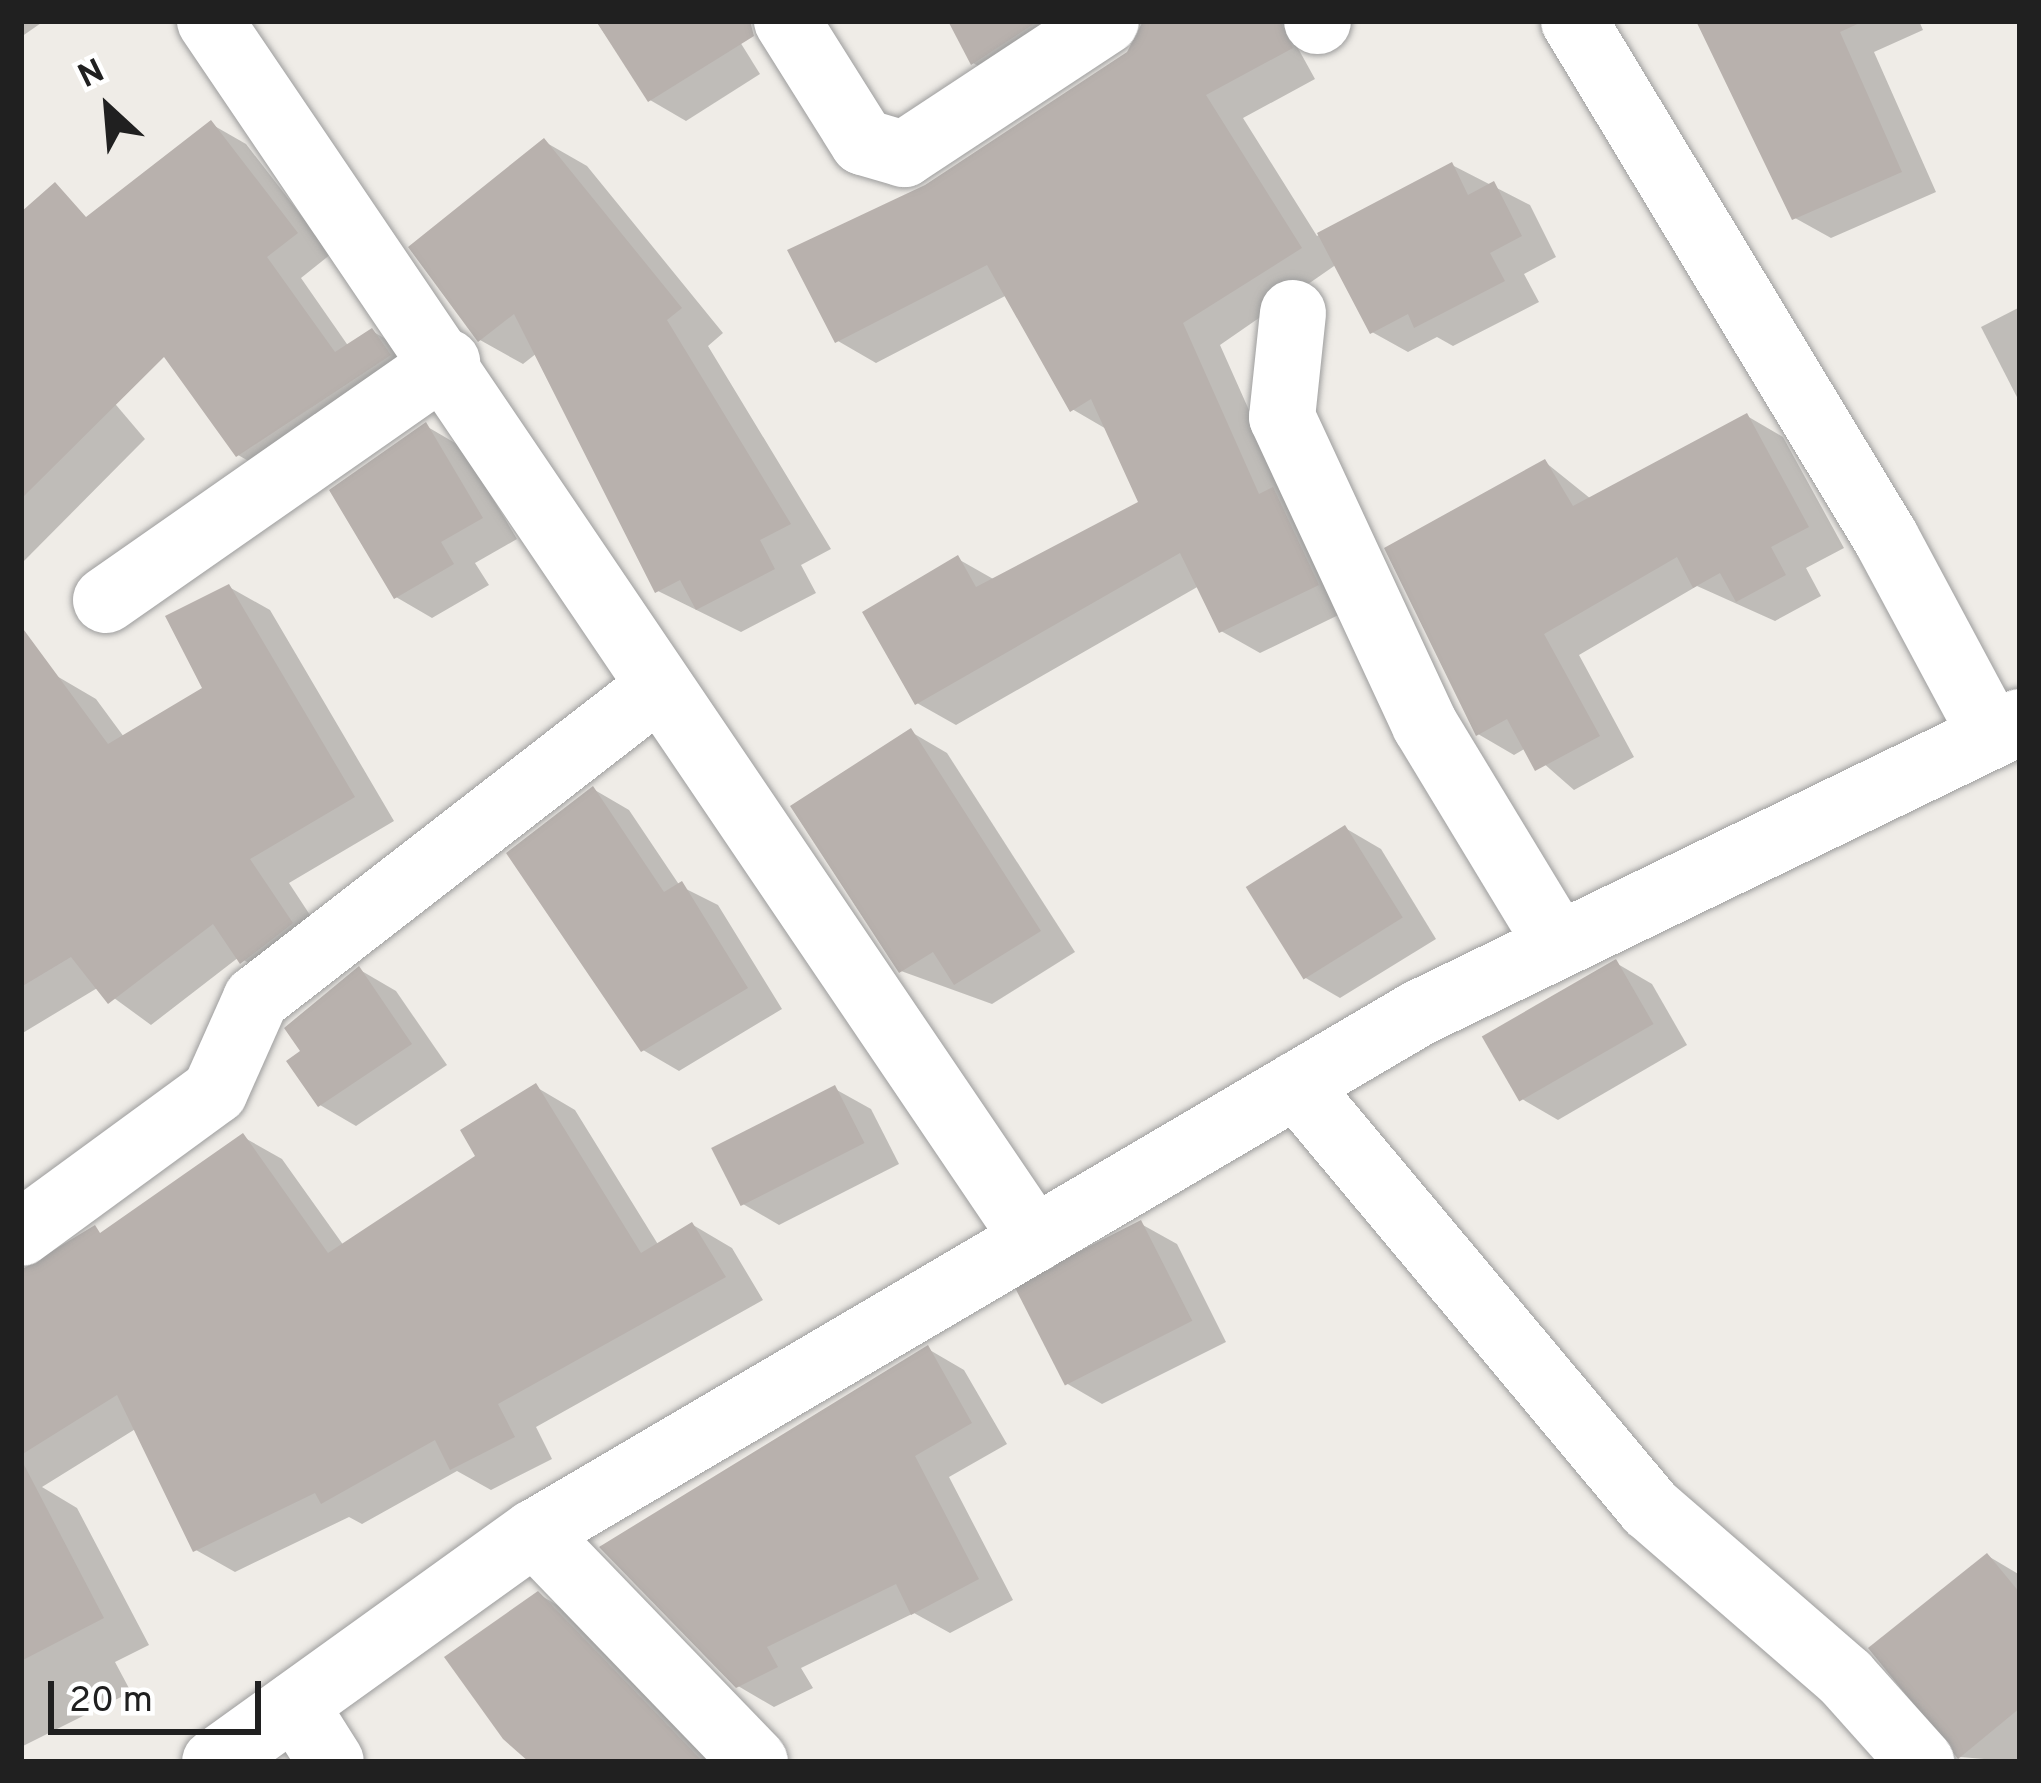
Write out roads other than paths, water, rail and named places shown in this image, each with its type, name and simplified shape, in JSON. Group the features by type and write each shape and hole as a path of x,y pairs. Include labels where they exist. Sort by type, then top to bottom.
{"street":[{"path":"210,21 447,362 655,690 1034,1239"},
{"path":"787,21 863,142 904,154 1106,21"},
{"path":"215,1762 534,1533 1296,1085 1556,941 2005,728 1574,21"},
{"path":"1293,314 1282,418 1425,725 1556,941"},
{"path":"106,600 447,362"},
{"path":"21,1233 215,1091 256,999 655,690"},
{"path":"1296,1085 1650,1508 1846,1678 1922,1762"},
{"path":"534,1533 755,1762"},
{"path":"295,1705 331,1762"}]}
